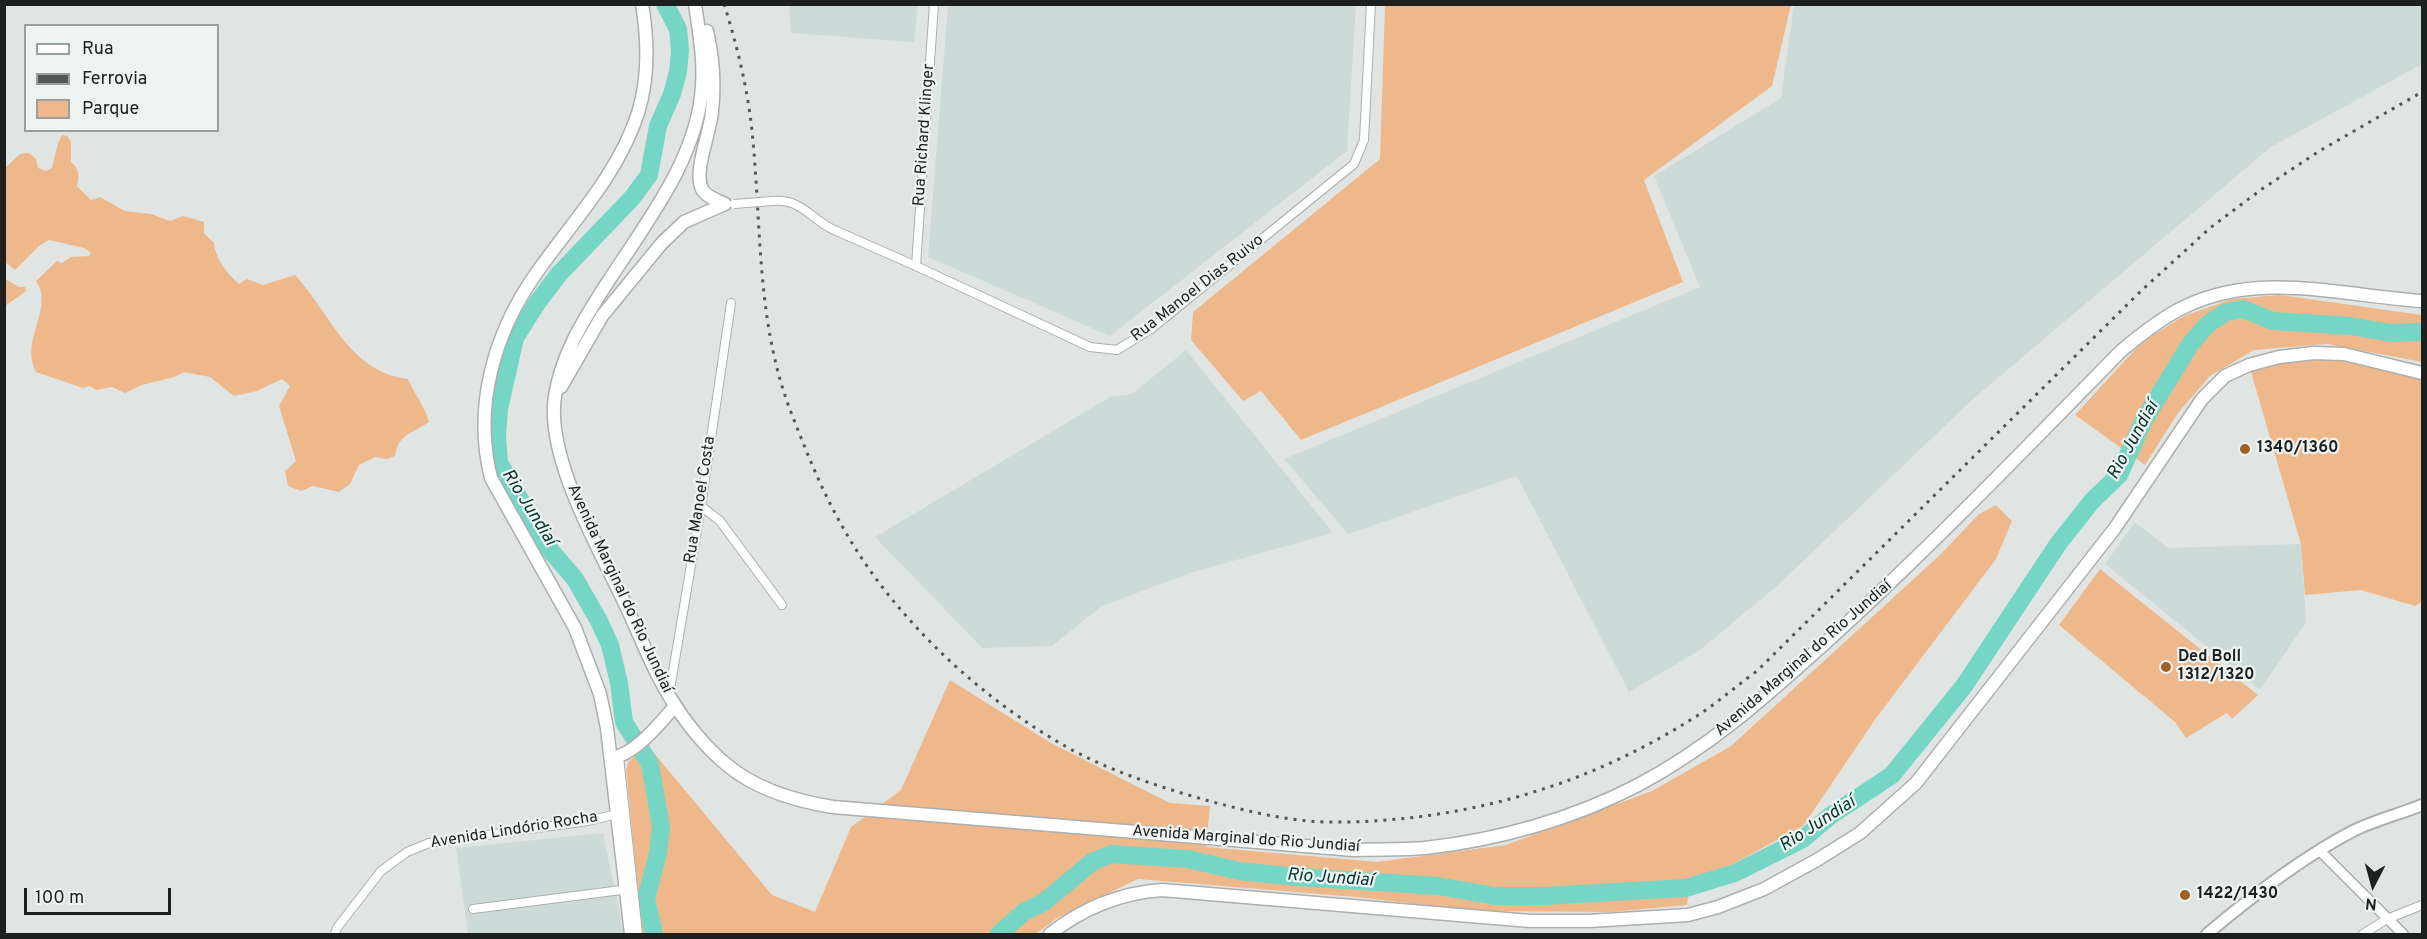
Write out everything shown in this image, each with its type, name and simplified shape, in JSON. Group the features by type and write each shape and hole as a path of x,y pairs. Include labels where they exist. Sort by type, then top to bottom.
{"main road":[{"path":"631,934 630,889 621,812 619,756 600,694 575,628 491,478 484,452 483,416 492,369 508,319 536,274 600,189 626,144 638,112 644,83 647,55 642,4"},
{"path":"695,4 705,21 714,88 700,183 705,194 730,204"},
{"name":"Avenida Marginal do Rio Jundiaí","path":"695,4 702,46 702,88 692,137 670,185 577,332 562,366 554,399 556,439 567,476 672,701 726,764 751,782 787,796 824,806 1354,850 1424,848 1501,836 1569,815 1637,786 1729,728 1887,587 2121,351 2148,329 2184,306 2250,288 2291,287 2422,302"},
{"path":"554,399 602,316 662,243 684,222 730,204"},
{"path":"1050,934 1099,903 1142,891 1162,890 1530,921 1589,921 1688,915 1764,889 1817,861 1860,833 1916,783 2115,528 2202,399 2225,376 2249,365 2279,357 2314,353 2344,354 2422,373"},
{"path":"619,756 657,727 672,701"},
{"path":"2207,934 2280,876 2355,830 2422,805"}],"street":[{"name":"Rua Richard Klinger","path":"916,266 934,4"},
{"name":"Rua Manoel Dias Ruivo","path":"730,204 792,201 832,230 916,266 1090,347 1109,350 1124,347 1151,329 1354,164 1364,140 1371,4"},
{"name":"Rua Manoel Costa","path":"672,701 731,303"},
{"path":"701,506 720,521 782,605"},
{"name":"Avenida Lindório Rocha","path":"335,934 381,871 407,852 429,843 588,821 621,812"},
{"path":"2320,851 2403,934"},
{"path":"473,909 630,889 638,934"},
{"path":"2362,934 2387,919 2422,905"}],"shaded area":[{"path":"789,5 918,5 914,42 791,33"},
{"path":"948,5 1356,5 1347,151 1110,336 928,257"},
{"path":"1794,5 2422,5 2422,64 2271,147 1973,399 1777,586 1700,650 1629,692 1517,476 1348,534 1284,459 1700,287 1654,176 1781,98"},
{"path":"1186,350 1333,533 1193,572 1102,606 1052,646 982,648 875,537 1110,397 1132,394"},
{"path":"2135,522 2168,548 2301,544 2306,622 2260,690 2105,564"},
{"path":"603,833 624,934 468,934 456,848"}],"green space":[{"path":"1385,5 1791,5 1772,86 1644,180 1683,282 1301,440 1261,391 1243,401 1191,340 1193,312 1380,159"},
{"path":"62,135 67,136 71,142 71,162 78,172 77,186 91,200 100,197 125,211 151,214 170,221 183,216 204,222 204,233 214,243 219,260 239,284 247,279 263,285 295,275 356,353 371,365 388,374 408,379 429,422 403,438 395,456 387,459 375,457 359,465 350,484 339,492 313,486 301,491 288,486 285,471 296,461 279,406 290,386 282,379 257,391 234,396 210,377 184,372 174,377 142,385 125,393 112,387 96,390 90,386 83,388 36,372 32,360 32,348 42,302 41,291 36,281 57,261 62,263 71,257 89,256 91,253 84,248 49,240 40,245 15,270 5,262 5,168 20,154 29,153 36,159 38,168 46,171 52,168"},
{"path":"5,279 19,287 25,287 26,291 5,306"},
{"path":"2280,295 2422,315 2422,362 2327,344 2254,350 2210,376 2178,413 2145,465 2075,415 2142,342 2184,316 2232,299"},
{"path":"2314,353 2422,372 2422,602 2415,606 2361,590 2305,595 2301,544 2249,365"},
{"path":"1996,505 2012,521 1996,559 1874,721 1803,826 1731,865 1690,880 1687,905 1611,912 1476,911 1356,897 1138,879 1057,918 1036,934 643,934 642,931 626,770 629,761 649,747 772,895 815,912 851,827 901,790 950,680 1051,743 1170,803 1210,806 1206,847 1377,862 1506,845 1652,791 1731,746 1941,554 1978,515"},
{"name":"Ded Boll 1312/1320","path":"2100,569 2258,695 2232,719 2227,713 2186,738 2175,722 2059,625"}],"waterway":[{"name":"Rio Jundiaí","path":"654,934 646,899 658,853 661,827 650,764 624,722 619,683 610,645 599,621 575,579 550,550 508,479 499,462 497,437 499,409 515,338 559,274 632,198 649,175 658,126 672,94 678,72 680,51 678,29 665,4"},
{"name":"Rio Jundiaí","path":"999,934 1024,912 1044,902 1092,862 1111,854 1188,859 1239,871 1297,877 1438,886 1495,896 1543,896 1686,888 1735,873 1803,839 1830,816 1892,775 1964,686 2058,544 2092,501 2119,475 2144,420 2191,343 2208,324 2226,312 2243,309 2273,321 2351,326 2390,333 2422,332"}],"railway":[{"path":"724,4 733,33 749,107 761,266 770,337 778,372 789,407 833,510 862,558 886,591 912,623 973,681 1040,731 1074,751 1123,773 1192,796 1267,815 1327,822 1381,821 1435,815 1514,798 1560,784 1618,759 1700,714 1757,671 2141,291 2210,228 2262,189 2321,150 2422,92"}],"place":[{"name":"1340/1360","path":"2245,449"},
{"name":"Ded Boll 1312/1320","path":"2166,667"},
{"name":"1422/1430","path":"2185,895"}]}
